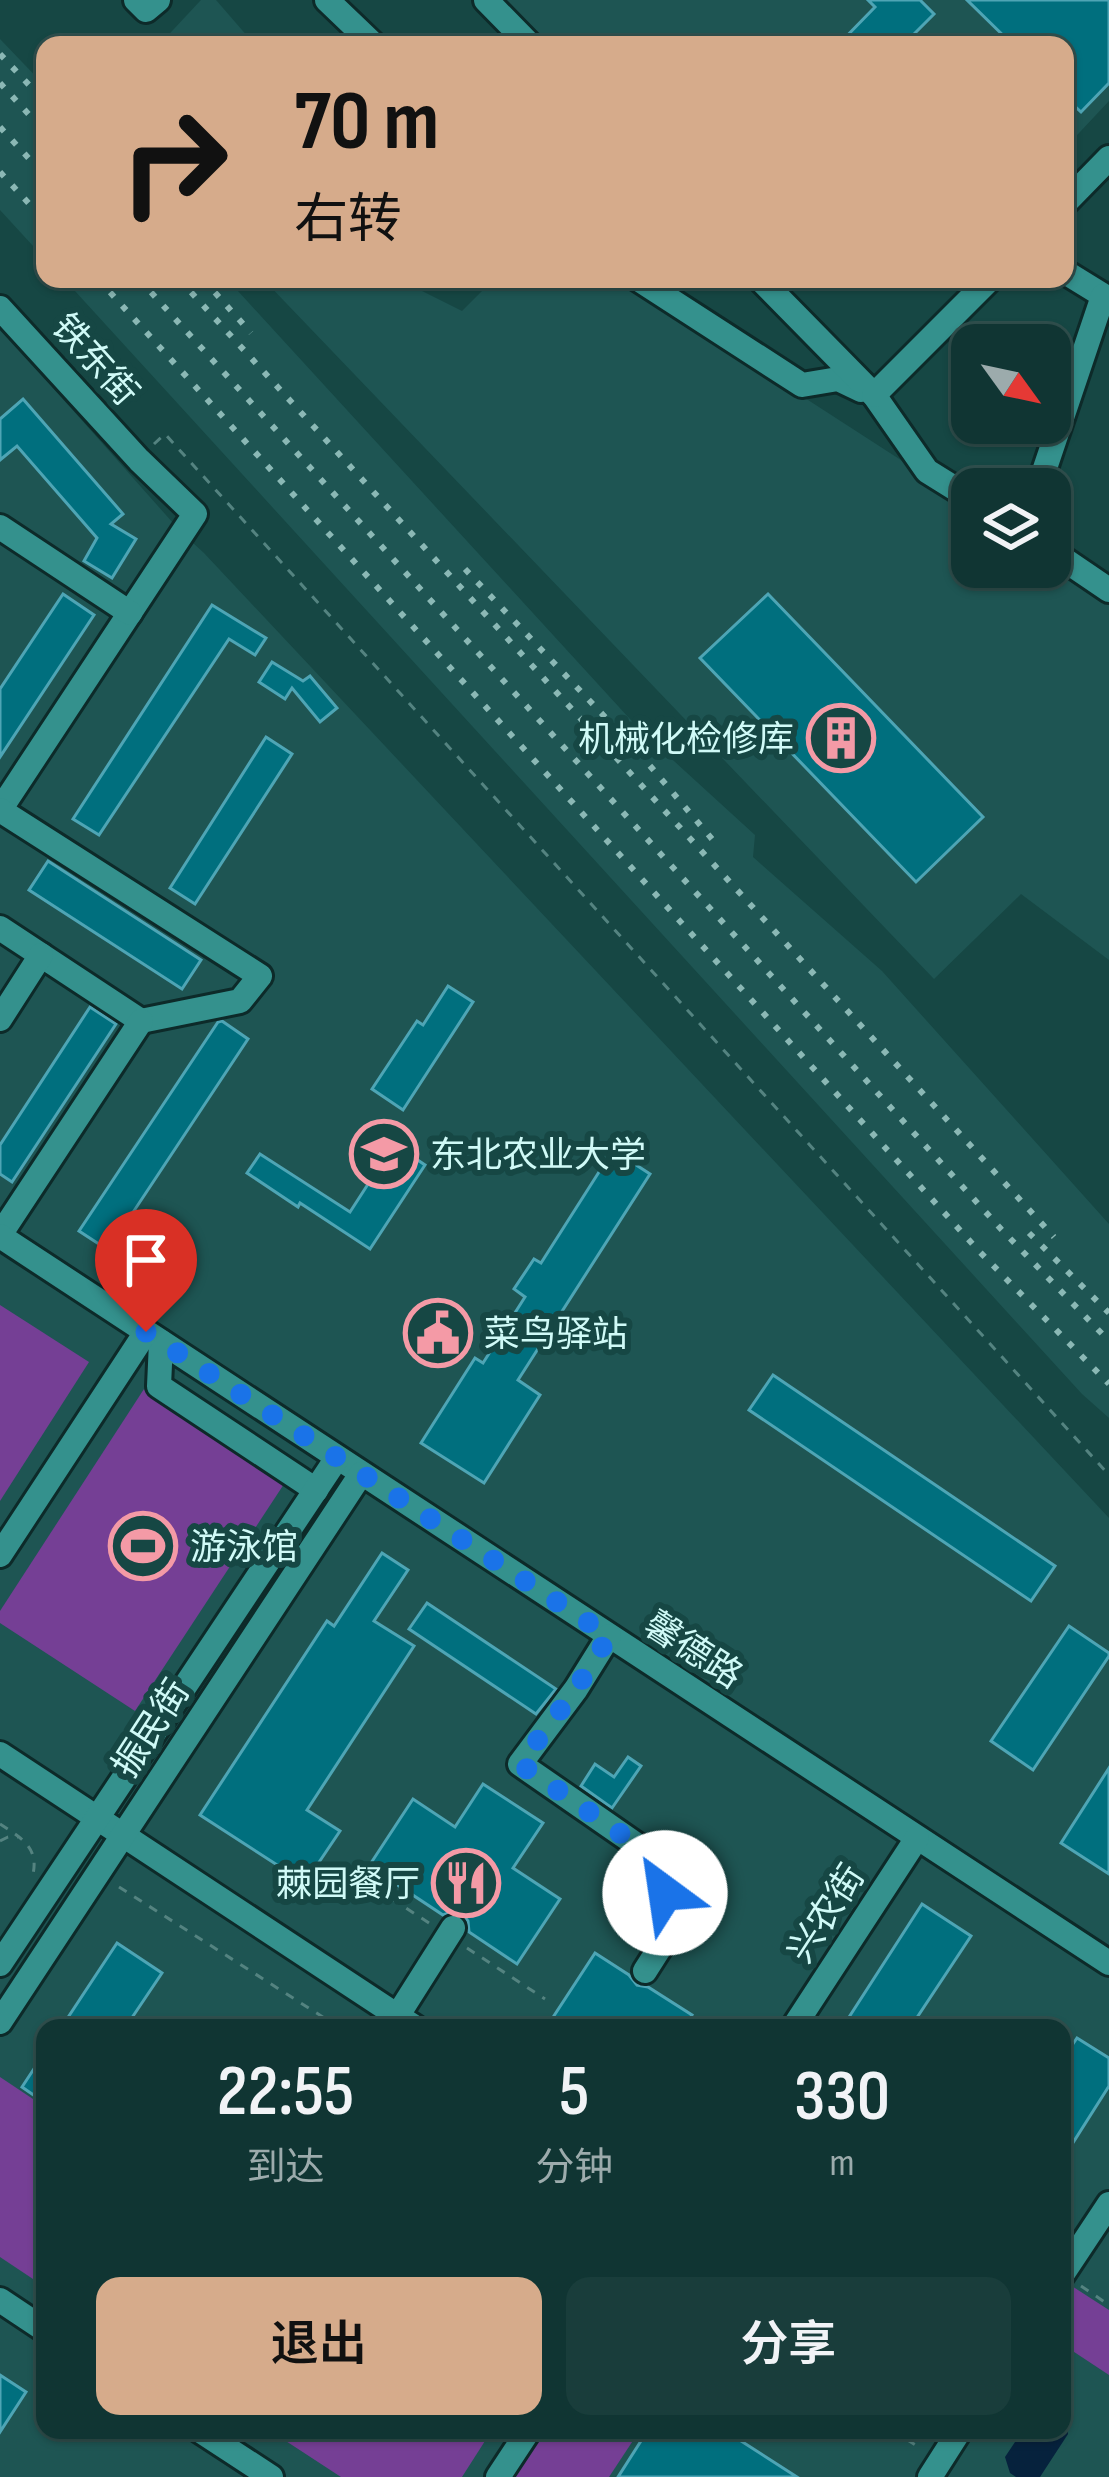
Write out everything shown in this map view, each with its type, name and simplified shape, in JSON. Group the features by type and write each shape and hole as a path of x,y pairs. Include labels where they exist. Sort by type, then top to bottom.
{"street":[{"path":"136,0 146,10 158,0"},
{"path":"327,0 365,36"},
{"path":"486,0 521,36"},
{"path":"1074,193 1109,158"},
{"path":"1045,468 1106,298 1074,278"},
{"path":"652,288 802,385 838,379 874,395"},
{"path":"769,288 874,395 927,471 951,486"},
{"path":"874,395 981,288"},
{"name":"铁东街","path":"0,308 195,514 130,613"},
{"path":"0,527 130,613 2,802 260,976 240,1001 141,1021 0,928"},
{"path":"1071,564 1109,590"},
{"path":"0,1019 41,955"},
{"path":"0,1236 141,1021"},
{"name":"馨德路","path":"0,1236 1109,1963"},
{"path":"154,1337 160,1386 316,1490"},
{"path":"0,1555 154,1337"},
{"name":"振民街","path":"0,1965 337,1458"},
{"name":"振民街","path":"0,2022 361,1474"},
{"path":"247,1594 271,1610"},
{"path":"609,1636 520,1764 657,1859 673,1927 645,1971"},
{"path":"172,1707 196,1723"},
{"path":"0,1754 394,2019"},
{"name":"兴农街","path":"799,2019 917,1838"},
{"path":"404,2019 454,1928"},
{"path":"0,1965 26,1982"},
{"path":"1071,2261 1109,2204"},
{"path":"0,2300 36,2324"},
{"path":"213,2439 271,2477"},
{"path":"498,2477 523,2439"},
{"path":"929,2477 954,2439"}],"path":[{"path":"165,434 1109,1475"},
{"path":"0,1824 25,1840 34,1857 32,1876"},
{"path":"0,1841 8,1837 25,1840"},
{"path":"97,1873 326,2019"},
{"path":"1071,2281 1109,2306"},
{"path":"906,2439 921,2449"}],"shaded area":[{"path":"201,0 216,0 247,36 167,36"},
{"path":"475,0 1109,0 1109,101 1074,138 1074,36 517,36"},
{"path":"0,39 36,77 36,249 0,210"},
{"path":"72,288 235,288 640,730 755,835 753,857 882,971 1109,1224 1109,1418 1082,1394"},
{"path":"272,288 416,288 462,311 485,288 635,288 951,492 951,588 1071,588 1071,570 1109,594 1109,960 1021,894 934,979"},
{"name":"东北农业大学","path":"0,328 181,532 1109,1518 1109,2477 0,2477"},
{"path":"0,1305 89,1362 0,1501"},
{"name":"游泳馆","path":"144,1389 286,1481 135,1711 0,1623 0,1611"},
{"path":"0,2077 36,2101 36,2281 0,2257"},
{"path":"1071,2286 1109,2310 1109,2375 1071,2350"},
{"path":"283,2439 486,2439 462,2477 341,2477"},
{"path":"523,2439 634,2439 609,2477 498,2477"},
{"path":"1017,2439 1065,2439 1040,2477 1016,2477 1005,2457"}],"building":[{"path":"868,0 920,0 934,14 912,36 847,36 875,7"},
{"path":"967,0 1109,0 1109,83 1081,112 1074,105 1074,36 1004,36"},
{"path":"23,399 123,514 111,524 136,539 112,578 84,561 97,538 17,446 0,460 0,419"},
{"path":"63,594 94,615 0,757 0,689"},
{"name":"机械化检修库","path":"768,594 983,817 916,882 700,658"},
{"path":"212,605 266,638 255,655 229,639 99,835 73,819"},
{"path":"272,662 303,681 310,676 337,708 320,722 292,688 285,699 259,682"},
{"path":"266,737 292,754 195,904 170,888"},
{"path":"48,861 201,960 182,989 29,890"},
{"path":"448,986 473,1002 403,1110 372,1089 417,1021 423,1025"},
{"path":"90,1007 116,1024 12,1182 0,1174 0,1145"},
{"path":"222,1021 248,1039 108,1250 79,1231"},
{"path":"394,1144 425,1165 370,1249 247,1173 260,1154 350,1212"},
{"path":"613,1150 650,1174 518,1380 540,1395 484,1483 421,1443 475,1358 483,1363 525,1297 514,1289 534,1259 541,1263"},
{"path":"773,1375 1055,1566 1031,1601 749,1410"},
{"path":"382,1553 408,1570 374,1621 414,1646 307,1810 340,1831 305,1883 200,1815 327,1621 334,1626"},
{"path":"427,1603 556,1689 536,1714 409,1629"},
{"path":"1069,1626 1109,1656 1033,1770 991,1741"},
{"path":"628,1757 641,1766 612,1808 581,1786 595,1764 614,1777"},
{"path":"1109,1768 1109,1874 1061,1843"},
{"name":"棘园餐厅","path":"483,1784 543,1823 513,1868 560,1899 517,1964 469,1932 463,1915 443,1915 369,1866 413,1799 455,1827"},
{"path":"922,1904 971,1936 916,2019 848,2019"},
{"path":"117,1943 162,1973 131,2019 67,2019"},
{"path":"595,1953 637,1985 692,2015 689,2019 552,2019"},
{"path":"1077,2038 1109,2058 1109,2086 1071,2146 1071,2047"},
{"path":"36,2066 36,2097 22,2087"},
{"path":"0,2375 26,2392 0,2432"},
{"path":"642,2439 738,2439 797,2477 618,2477"}],"railway":[{"path":"0,54 36,92"},
{"path":"0,83 36,122"},
{"path":"0,127 36,166"},
{"path":"0,172 36,211"},
{"path":"106,288 978,1250 1109,1384"},
{"path":"147,288 1001,1229 1109,1341"},
{"path":"187,288 1054,1237"},
{"path":"211,288 251,333"},
{"path":"465,569 640,754 712,839"},
{"path":"1029,1233 1109,1313"}],"place":[{"name":"机械化检修库","path":"841,738"},
{"name":"东北农业大学","path":"384,1154"},
{"name":"菜鸟驿站","path":"438,1333"},
{"name":"游泳馆","path":"143,1546"},
{"name":"棘园餐厅","path":"466,1883"}],"route":[{"path":"146,1332 609,1636 520,1764 657,1859 665,1893"}]}
